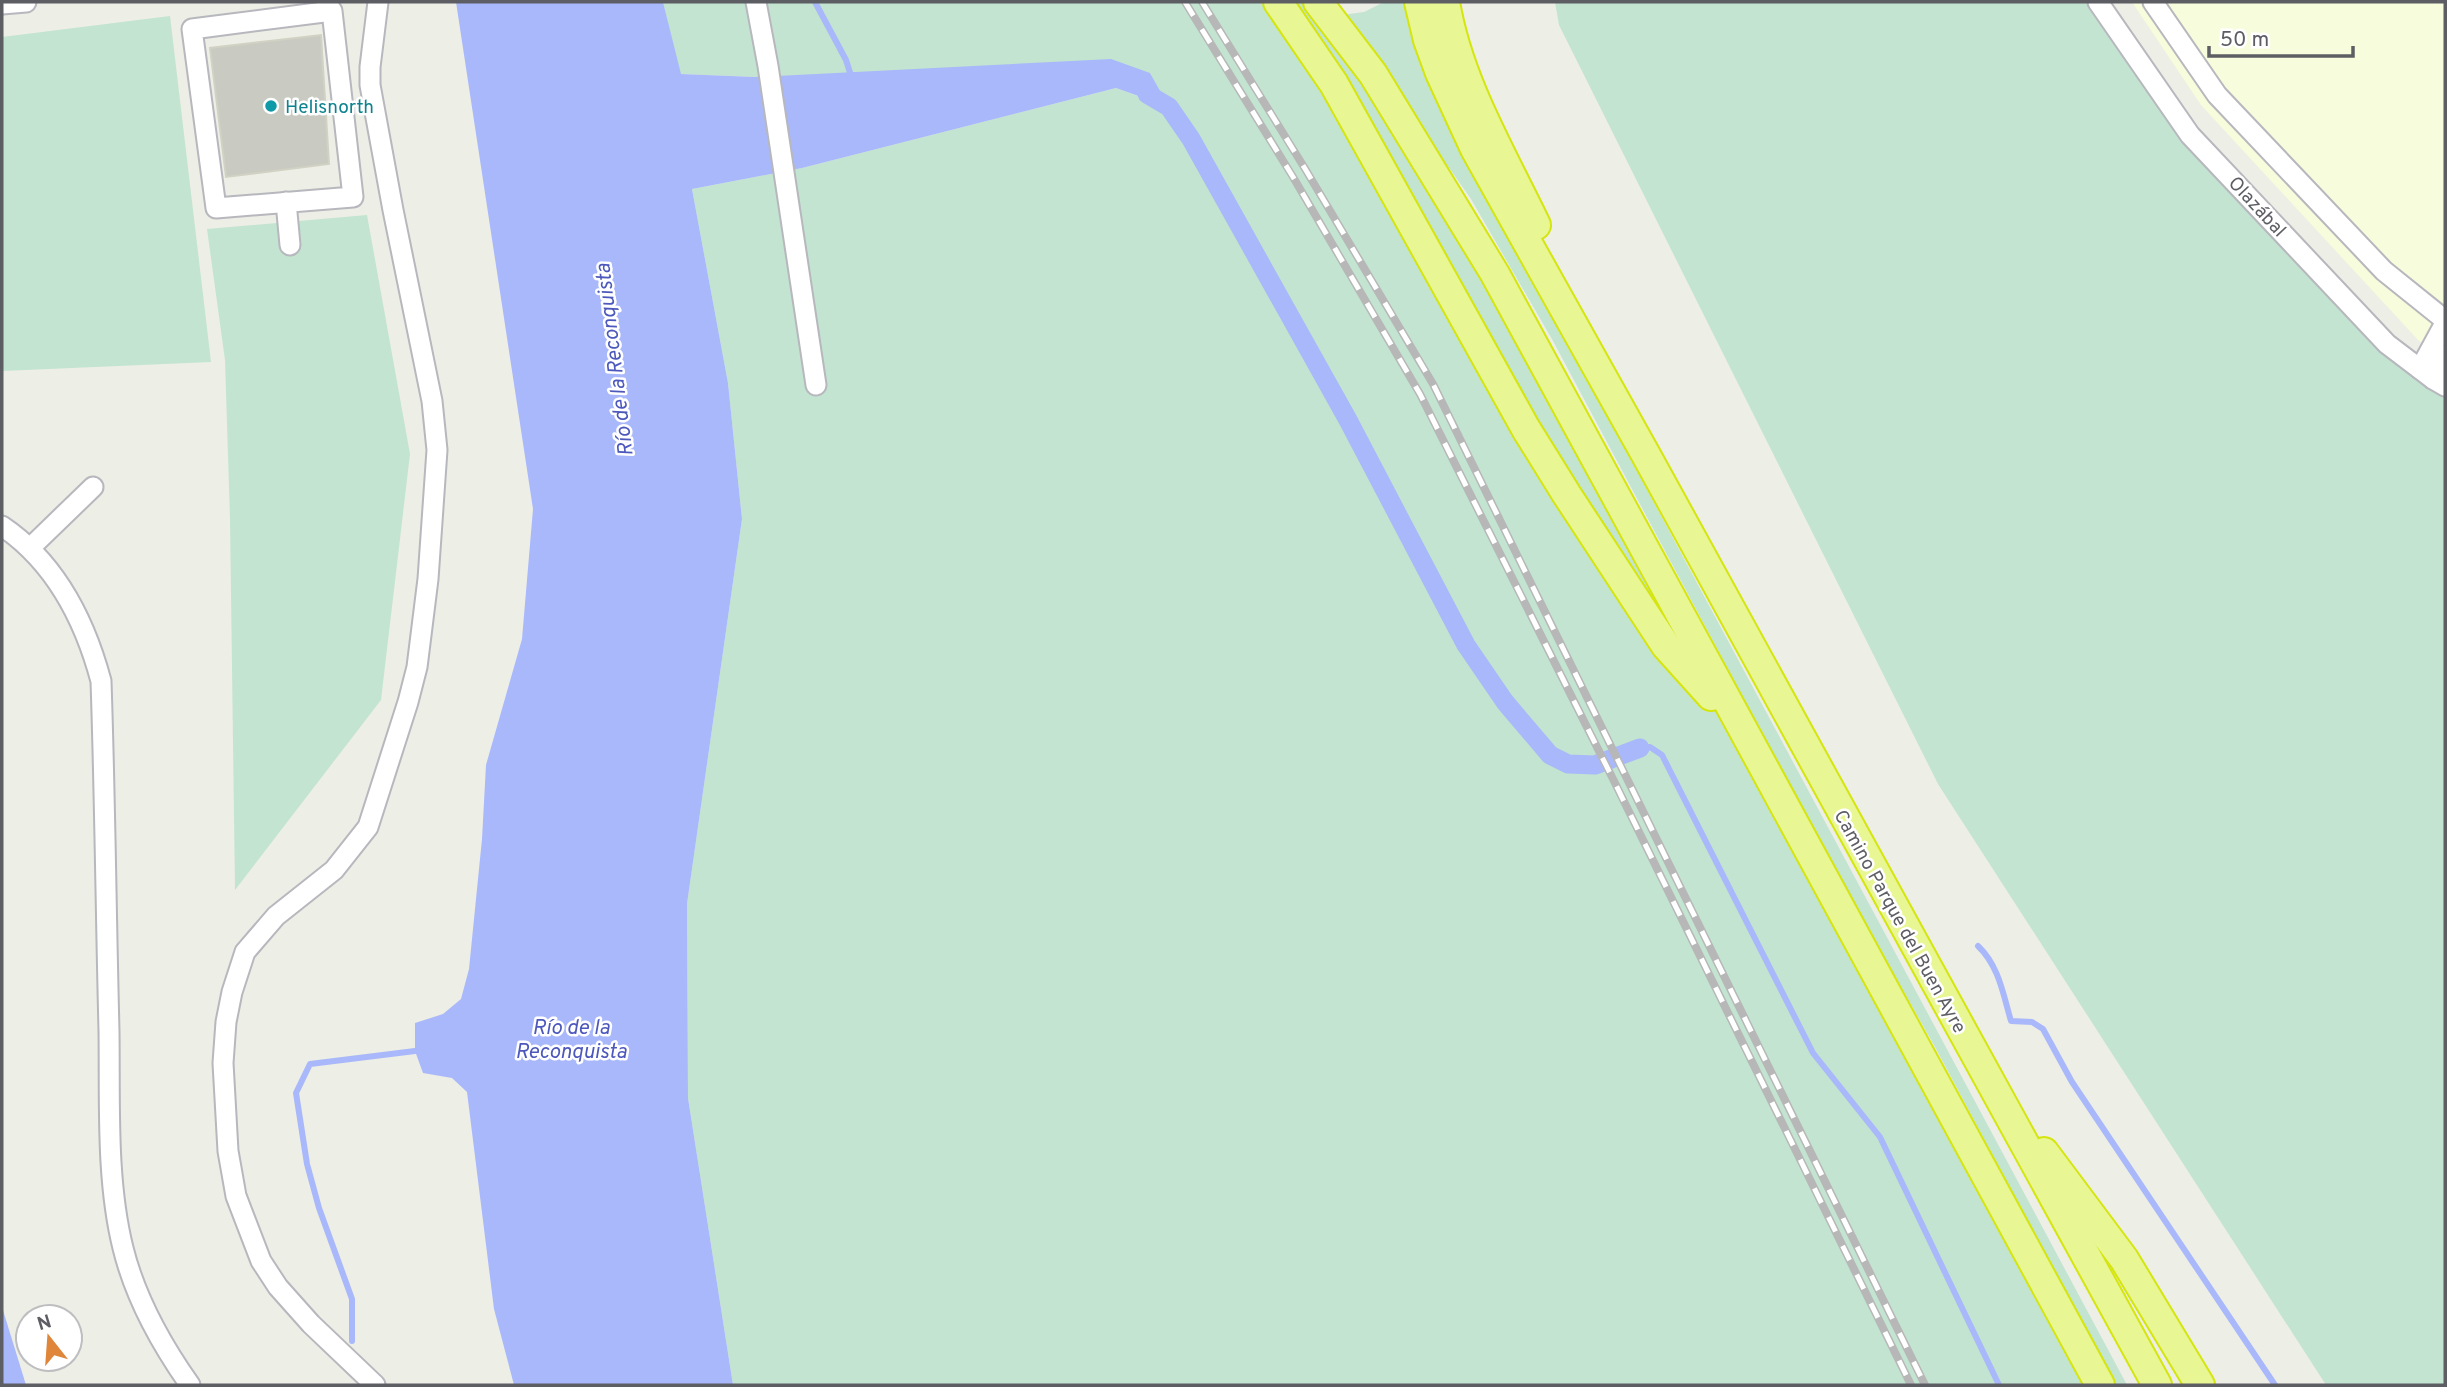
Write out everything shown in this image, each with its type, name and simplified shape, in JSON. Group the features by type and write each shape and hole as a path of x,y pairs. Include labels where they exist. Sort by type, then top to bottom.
{"highway":[{"path":"1278,2 1334,84 1526,429 1666,646 1743,732"},
{"path":"1318,2 1373,74 1476,243 2100,1385"},
{"path":"1419,2 1440,74 1468,136 1646,455"},
{"path":"1445,2 1454,38 1475,97 1646,455"},
{"name":"Camino Parque del Buen Ayre","path":"1646,455 2157,1385"},
{"path":"1980,1066 2124,1259 2200,1385"}],"street":[{"path":"2,4 26,2"},
{"path":"375,1385 311,1324 278,1287 261,1261 236,1196 228,1151 223,1063 226,1022 245,952 276,916 334,870 368,827 417,667 428,579 437,450 432,401 370,85 377,2"},
{"path":"756,2 768,65 816,386"},
{"name":"Olazábal","path":"2098,2 2190,135 2387,344 2433,378"},
{"path":"2153,2 2217,95 2384,271 2445,321 2433,378"},
{"path":"329,7 352,197 216,208 191,29 329,7"},
{"path":"286,202 290,245"},
{"path":"2433,378 2445,355"},
{"path":"30,548 93,487"},
{"path":"2,526 30,548 71,601 93,652 101,681 110,1099 115,1204 123,1248 134,1284 151,1321 190,1385"}],"shaded area":[{"path":"663,2 1318,2 1373,74 2100,1385 733,1385 688,1098 687,904 742,519 728,383 692,189 802,168 1116,88 1167,107 1150,73 755,77 680,74"},
{"path":"1384,2 1408,2 1480,185 1615,430 2127,1385 2115,1385 1934,1045 1838,875 1553,341 1471,199 1342,15 1364,12"},
{"path":"1555,2 2098,2 2190,135 2387,343 2445,386 2445,1385 2326,1385 1938,784 1559,25"},
{"path":"2132,2 2445,2 2445,355 2419,341 2201,105"},
{"path":"170,16 211,362 2,371 2,37"},
{"path":"367,215 410,454 381,700 235,890 225,360 207,229"}],"water":[{"name":"Río de la Reconquista","path":"456,2 663,2 681,74 755,77 1111,59 1150,73 1169,107 1116,88 802,168 692,189 728,383 742,519 687,904 688,1098 733,1385 514,1385 494,1309 467,1092 452,1078 423,1073 415,1051 415,1023 443,1014 461,999 469,969 482,839 486,765 522,639 533,509"},
{"path":"2,1307 14,1346 14,1373 22,1373 26,1385 2,1385"}],"building":[{"name":"Helisnorth","path":"321,35 329,164 226,177 210,48"}],"waterway":[{"path":"815,2 846,60 852,79"},
{"path":"1147,94 1169,107 1191,139 1348,420 1466,645 1505,702 1550,755 1568,764 1595,765 1640,748"},
{"path":"1640,748 1650,747 1662,755 1813,1053 1880,1137 1999,1385"},
{"path":"1978,946 1996,971 2011,1021 2032,1022 2043,1029 2072,1082 2275,1385"},
{"path":"352,1341 352,1299 319,1208 307,1164 296,1093 310,1064 415,1051"}],"railway":[{"path":"1185,2 1293,177 1420,394 1911,1385"},
{"path":"1202,2 1433,384 1925,1385"}],"place":[{"name":"Helisnorth","path":"271,106"}]}
